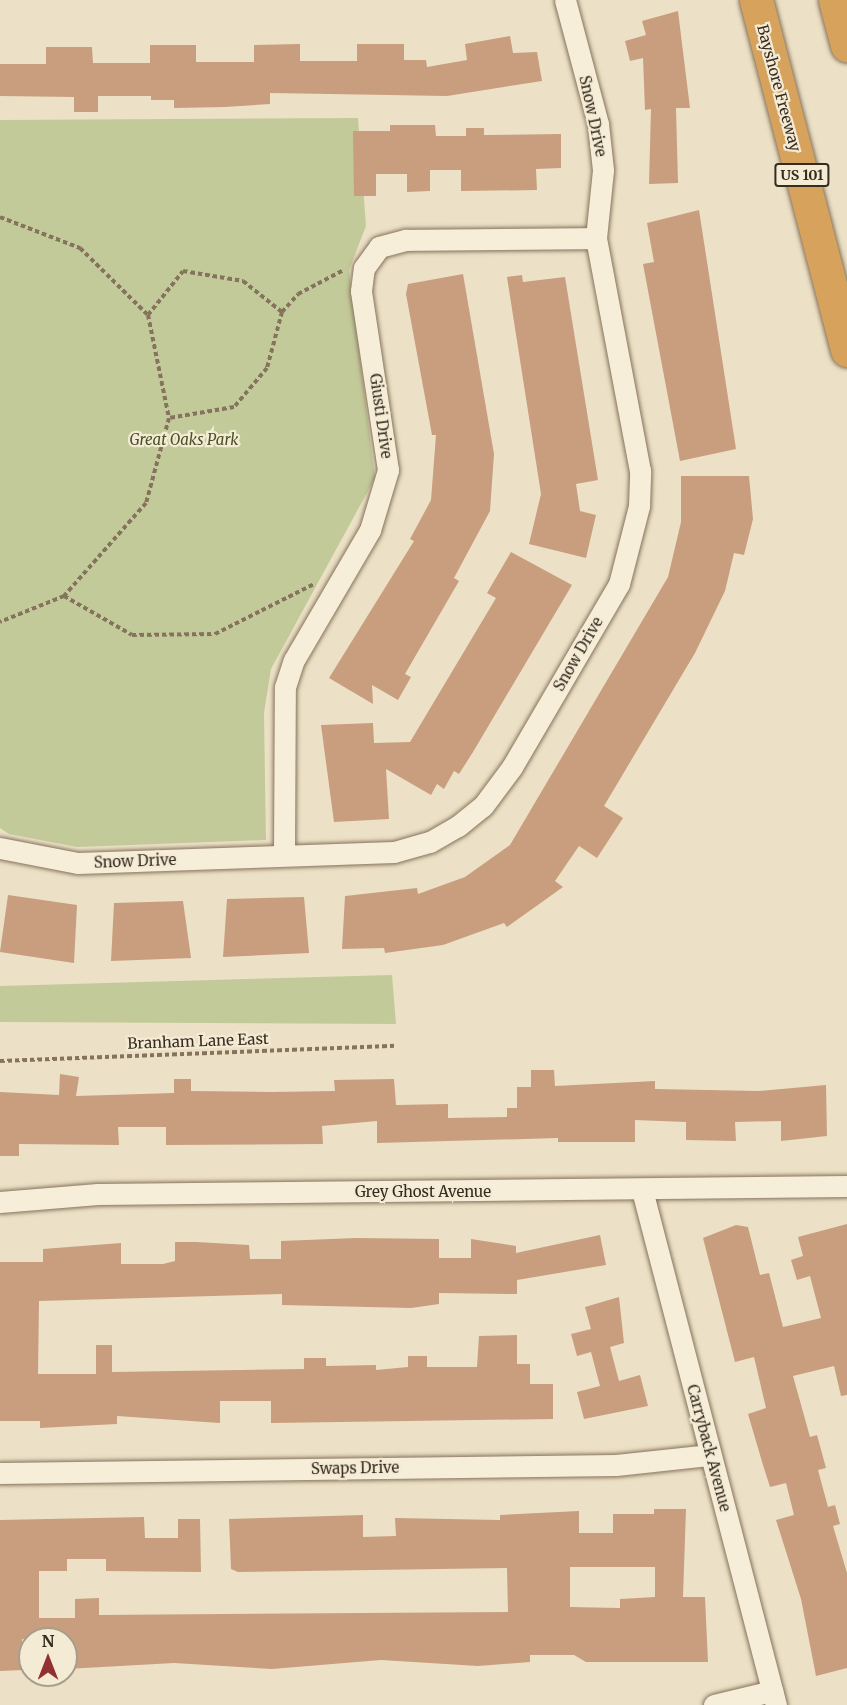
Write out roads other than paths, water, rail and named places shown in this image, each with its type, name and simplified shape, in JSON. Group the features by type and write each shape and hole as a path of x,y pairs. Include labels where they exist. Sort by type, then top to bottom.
{"highway":[{"name":"Bayshore Freeway","path":"756,0 847,350"},
{"path":"835,0 847,45"}],"street":[{"name":"Snow Drive","path":"0,848 78,863 394,852 430,842 483,806 619,584 631,550 640,471 596,238 603,170 598,124 565,0"},
{"name":"Giusti Drive","path":"284,855 285,687 294,660 370,530 388,470 361,291 364,268 379,247 406,240 596,238"},
{"name":"Grey Ghost Avenue","path":"0,1202 98,1194 642,1190 847,1186"},
{"name":"Carryback Avenue","path":"642,1190 774,1698"},
{"name":"Swaps Drive","path":"0,1473 616,1465 711,1455"},
{"path":"714,1705 774,1698"}],"park label":[{"name":"Great Oaks Park","path":"184,440"}]}
